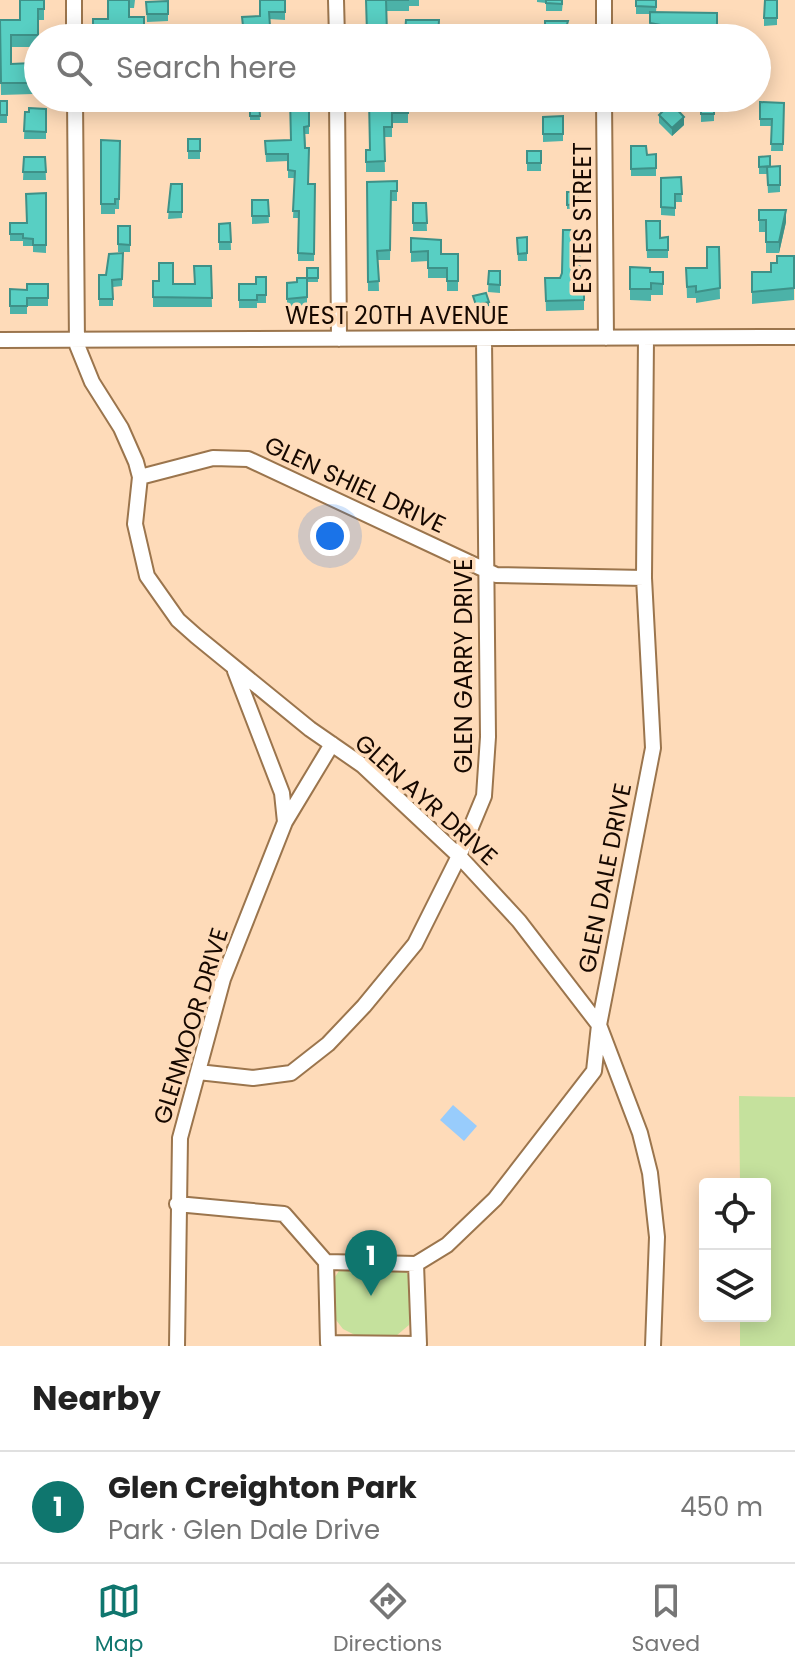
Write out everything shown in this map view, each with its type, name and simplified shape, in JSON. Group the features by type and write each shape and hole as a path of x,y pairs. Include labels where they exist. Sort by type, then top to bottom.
{"street":[{"path":"74,0 74,24"},
{"path":"336,0 337,24"},
{"path":"604,0 604,24"},
{"path":"75,112 76,340"},
{"path":"337,112 339,339"},
{"name":"ESTES STREET","path":"604,112 606,338"},
{"name":"WEST 20TH AVENUE","path":"0,340 795,337"},
{"name":"GLEN DALE DRIVE","path":"416,1264 447,1245 495,1199 594,1071 599,1025 653,748 644,578 646,338"},
{"name":"GLEN GARRY DRIVE","path":"198,1072 273,1077 291,1073 328,1044 415,944 459,856 484,796 488,737 484,339"},
{"name":"GLEN AYR DRIVE","path":"76,340 92,382 130,446 140,477 135,524 147,576 178,620 235,670 373,775 459,856 519,921 599,1025 632,1108 650,1173 657,1237 653,1346"},
{"name":"GLEN SHIEL DRIVE","path":"140,477 213,458 248,459 487,571 523,578 644,578"},
{"path":"235,670 282,793 285,822"},
{"name":"GLENMOOR DRIVE","path":"177,1346 180,1138 223,979 285,822 332,744"},
{"path":"177,1204 284,1214 326,1262 327,1344 420,1345 416,1264 326,1262"}],"green space":[{"path":"739,1096 795,1097 795,1346 740,1346 740,1322 771,1322 771,1178 740,1178"},
{"path":"341,1268 406,1271 410,1280 409,1325 396,1336 359,1337 343,1329 333,1316 332,1281"}],"water":[{"path":"453,1105 477,1126 464,1141 440,1120"}],"building":[{"path":"20,0 44,0 44,9 38,9 38,24 24,24 24,35 11,35 11,64 24,63 24,83 1,83 0,20 20,20"},
{"path":"108,0 129,0 129,17 144,17 144,24 93,24 93,19 108,19"},
{"path":"260,0 285,0 285,12 269,12 270,24 243,24 242,17 260,16"},
{"path":"366,0 386,0 387,24 367,24"},
{"path":"546,0 562,0 562,4 546,3"},
{"path":"636,0 656,0 656,7 636,6"},
{"path":"765,0 777,0 777,18 764,18"},
{"path":"168,1 168,14 147,14 146,2"},
{"path":"650,12 717,13 717,24 650,23"},
{"path":"406,20 439,20 439,24 406,24"},
{"path":"545,21 568,21 567,24 545,24"},
{"path":"0,101 7,101 7,115 0,115"},
{"path":"771,102 784,103 783,144 771,144 772,119 760,119 760,112 771,112"},
{"path":"25,112 46,112 46,132 24,131"},
{"path":"290,112 309,112 309,126 304,127 305,148 309,148 308,184 315,184 314,254 298,253 299,211 293,211 295,171 288,170 288,154 266,154 265,141 291,140"},
{"path":"369,112 408,112 392,113 392,127 384,127 385,161 366,162 366,150 370,150"},
{"path":"662,112 679,112 684,117 672,128 659,115"},
{"path":"563,116 563,134 543,134 543,117"},
{"path":"188,139 200,139 200,151 188,151"},
{"path":"101,140 120,141 119,199 115,199 115,204 101,204"},
{"path":"631,146 646,146 647,155 656,154 656,168 631,169"},
{"path":"527,151 541,151 541,163 527,163"},
{"path":"770,156 770,166 759,167 759,157"},
{"path":"24,157 45,157 46,172 23,172"},
{"path":"780,166 780,185 768,185 767,167"},
{"path":"681,177 682,194 675,194 675,208 661,207 661,178"},
{"path":"397,181 397,191 391,191 390,250 377,251 379,281 368,282 367,182"},
{"path":"171,184 182,184 182,212 168,212"},
{"path":"567,192 578,192 578,204 567,205"},
{"path":"46,193 46,245 33,245 33,239 23,238 23,234 10,234 10,223 27,223 26,194"},
{"path":"252,200 268,200 269,216 252,216"},
{"path":"413,203 426,203 427,223 413,223"},
{"path":"759,210 786,210 779,242 766,242 766,220 759,220"},
{"path":"646,221 660,221 660,238 668,237 668,250 647,250"},
{"path":"230,223 231,242 219,242 219,224"},
{"path":"118,226 130,226 130,245 118,244"},
{"path":"563,230 582,230 579,273 584,273 584,300 546,301 545,278 560,278 562,273"},
{"path":"527,237 527,253 518,254 517,238"},
{"path":"411,238 441,240 441,254 458,254 458,281 447,281 447,268 428,268 428,251 411,252"},
{"path":"707,247 719,247 720,288 696,292 696,286 687,287 686,268 707,268"},
{"path":"123,253 122,279 112,280 113,299 99,299 99,275 106,275 109,254"},
{"path":"777,256 794,256 794,288 752,292 752,272 771,272 771,263 777,263"},
{"path":"159,263 173,263 173,284 195,284 194,266 211,266 212,298 153,297 153,281 159,281"},
{"path":"630,267 663,272 663,284 651,283 651,289 630,289"},
{"path":"307,268 318,268 318,278 307,278"},
{"path":"489,271 500,271 500,285 488,284"},
{"path":"256,277 266,277 266,295 257,295 257,300 239,300 239,284 256,284"},
{"path":"297,278 307,278 307,297 287,299 287,283 297,282"},
{"path":"27,284 48,284 48,298 27,298 27,306 10,306 10,289 27,290"},
{"path":"486,293 489,302 476,305 473,296"}],"place":[{"name":"Glen Creighton Park","path":"371,1296"}]}
